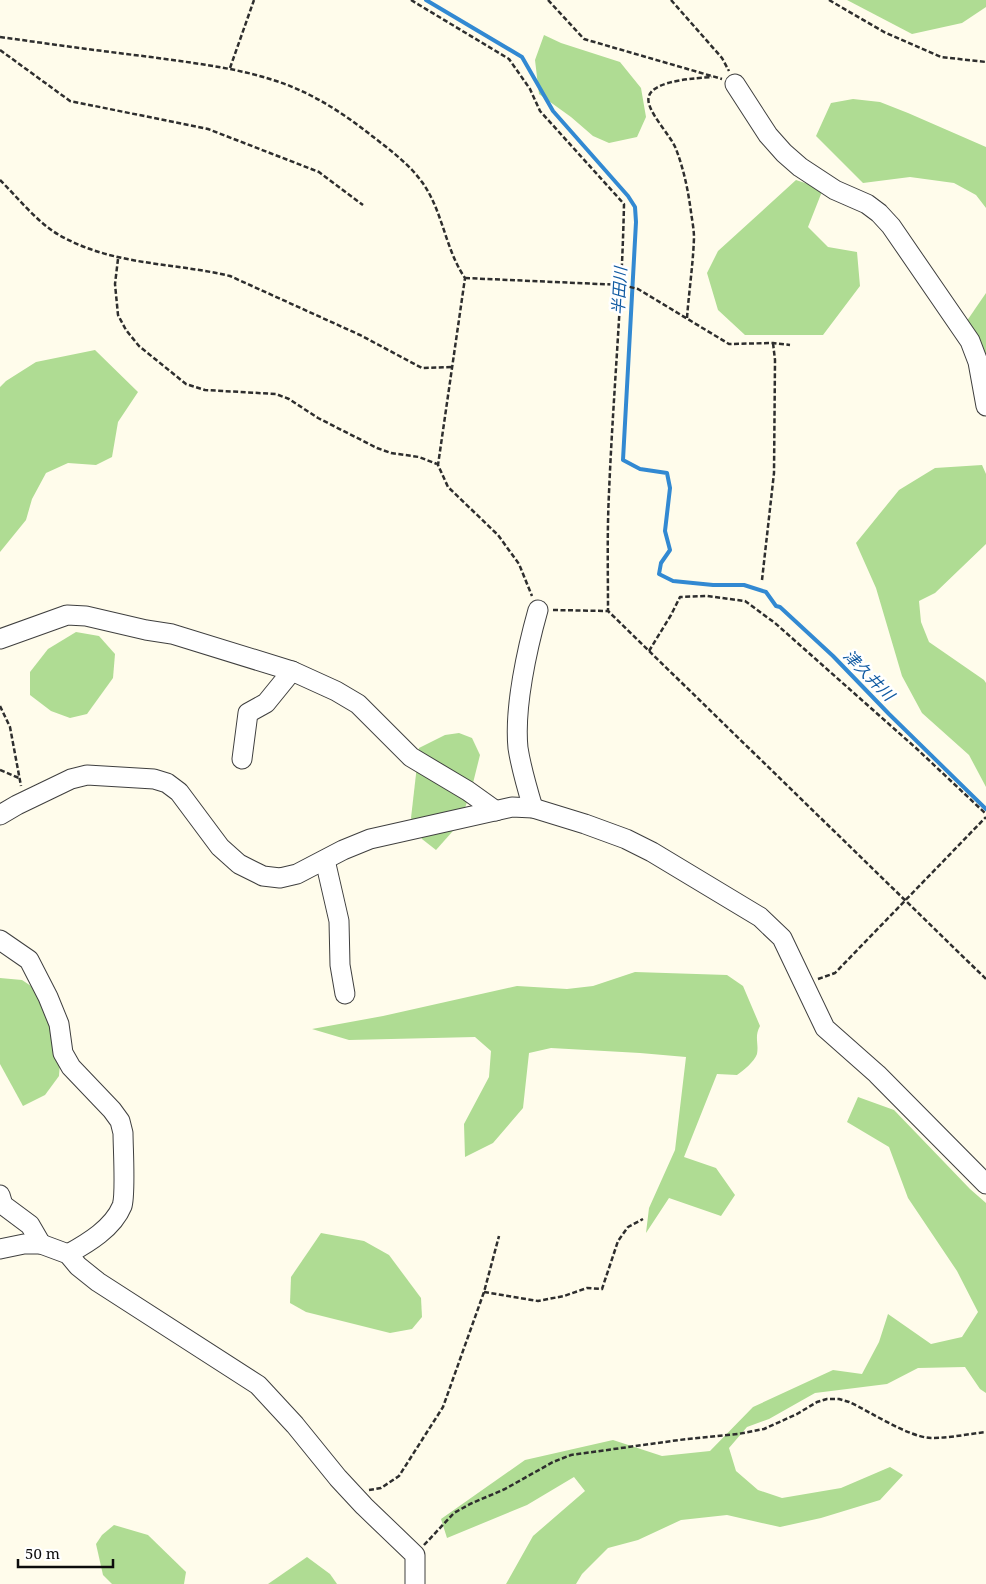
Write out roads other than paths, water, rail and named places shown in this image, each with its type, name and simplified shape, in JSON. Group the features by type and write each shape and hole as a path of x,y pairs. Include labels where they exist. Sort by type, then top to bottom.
{"street":[{"path":"735,84 768,135 800,168 835,190 867,204 892,226 970,341 978,362 986,406"},
{"path":"533,808 523,774 518,746 518,719 530,640 538,610"},
{"path":"0,639 67,615 86,616 172,634 292,671 336,691 358,704 411,757 468,791 496,811"},
{"path":"242,759 248,713 266,703 292,671"},
{"path":"0,815 71,779 87,775 154,779 167,783 179,792 220,847 239,864 263,876 280,878 297,874 370,839 512,807 533,808 626,839 652,852 760,916 782,938 825,1028 877,1074 986,1184"},
{"path":"325,860 339,921 340,965 345,994"},
{"path":"0,940 29,960 48,997 58,1024 63,1053 71,1067 112,1110 120,1121 123,1133 122,1205 114,1219 92,1240 68,1254"},
{"path":"0,1195 3,1205 30,1225 41,1244"},
{"path":"0,1249 24,1244 41,1244 68,1254 78,1266 98,1282 258,1385 289,1417 353,1494 415,1555 415,1584"}],"waterway":[{"name":"半田川","path":"426,0 522,57 553,111 628,196 635,207 636,222 623,460 640,469 667,473 670,488 665,531 670,550 661,563 659,574 673,581 713,585 744,585 766,592 776,606 780,607 833,656 986,809"}],"water label":[{"name":"津久井川","path":"869,675"}]}
